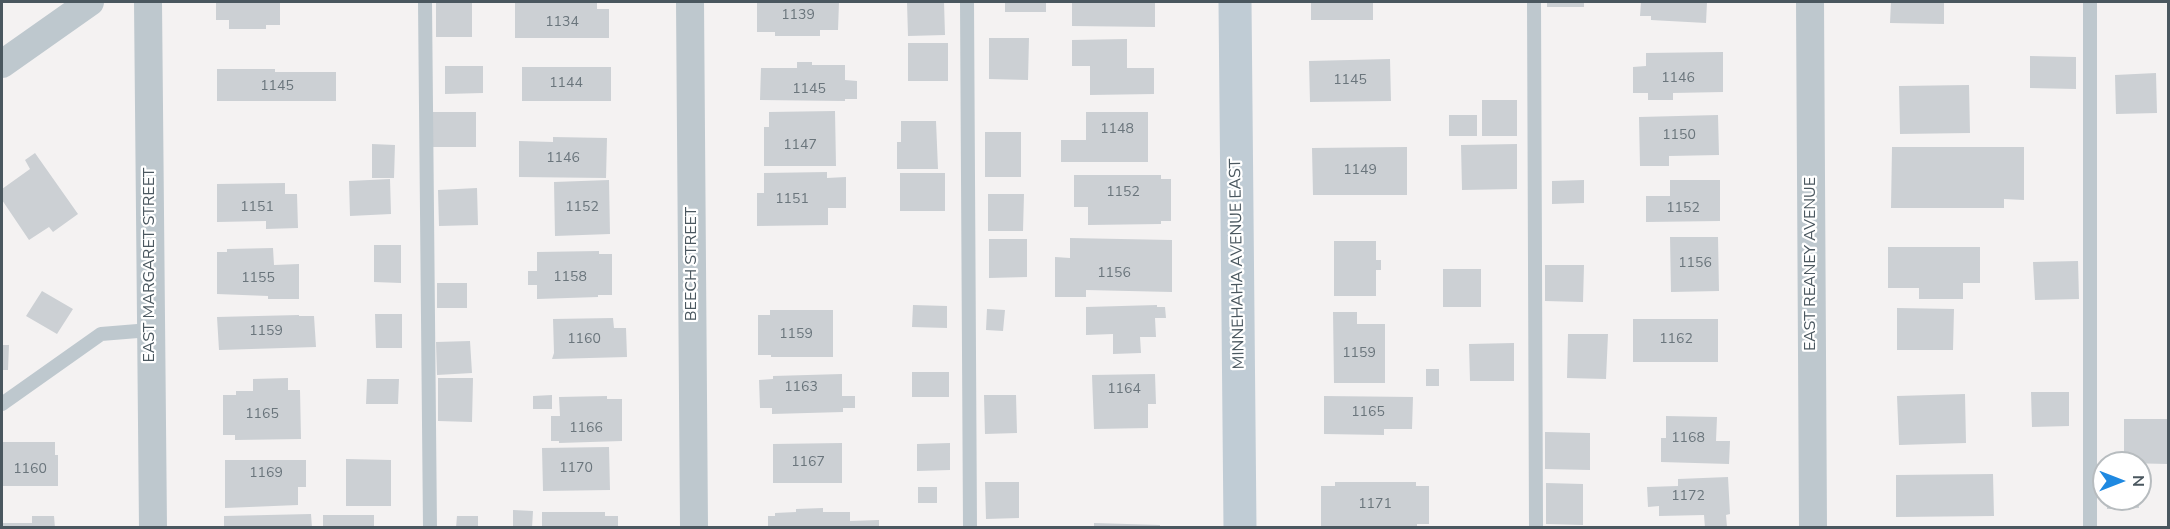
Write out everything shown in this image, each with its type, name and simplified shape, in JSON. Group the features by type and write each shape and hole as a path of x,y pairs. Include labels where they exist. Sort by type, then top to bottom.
{"main road":[{"name":"MINNEHAHA AVENUE EAST","path":"1235,2 1240,528"}],"street":[{"path":"2,64 90,2"},
{"name":"EAST MARGARET STREET","path":"148,2 153,528"},
{"name":"BEECH STREET","path":"690,2 694,528"},
{"name":"EAST REANEY AVENUE","path":"1810,2 1813,528"}],"lane":[{"path":"425,2 430,528"},
{"path":"967,2 970,528"},
{"path":"1534,2 1536,528"},
{"path":"2090,2 2090,528"},
{"path":"2,404 101,334 150,330"}],"building":[{"path":"216,2 280,2 280,25 266,25 266,29 229,29 229,20 216,20"},
{"path":"436,2 472,2 472,37 436,37"},
{"path":"515,2 597,2 597,9 609,9 609,38 515,38"},
{"path":"757,2 839,2 838,30 820,30 820,36 775,36 775,32 757,32"},
{"path":"907,2 944,2 945,35 908,36"},
{"path":"1005,2 1046,2 1046,12 1005,12"},
{"path":"1072,2 1155,2 1155,27 1072,26"},
{"path":"1311,2 1373,2 1373,20 1311,20"},
{"path":"1547,2 1584,2 1584,7 1547,7"},
{"path":"1641,2 1707,2 1706,23 1651,20 1651,16 1640,16"},
{"path":"1891,2 1944,2 1944,24 1890,23"},
{"path":"989,38 1029,38 1028,80 989,79"},
{"path":"1127,39 1127,68 1154,68 1154,94 1090,95 1090,66 1072,66 1072,40"},
{"path":"908,43 948,43 948,81 908,81"},
{"path":"1723,52 1723,92 1673,93 1673,100 1648,100 1648,93 1633,93 1633,67 1646,66 1646,53"},
{"path":"2030,56 2076,57 2076,89 2030,88"},
{"path":"1390,59 1391,101 1310,102 1309,61"},
{"path":"797,62 812,62 812,65 845,65 845,80 857,81 857,99 845,99 845,101 760,100 761,68 797,68"},
{"path":"445,66 483,66 483,93 445,94"},
{"path":"522,67 611,67 611,101 522,101"},
{"path":"217,69 336,72 336,101 217,101"},
{"path":"2156,73 2157,113 2116,114 2115,75"},
{"path":"1969,85 1970,133 1900,134 1899,86"},
{"path":"1482,100 1517,100 1517,136 1482,136"},
{"path":"835,111 836,166 764,166 764,127 769,127 769,112"},
{"path":"433,112 476,112 476,147 433,147"},
{"path":"1086,112 1148,112 1148,162 1061,162 1061,140 1086,140"},
{"path":"1449,115 1477,115 1477,136 1449,136"},
{"path":"1718,115 1719,155 1669,156 1669,166 1640,166 1639,117"},
{"path":"901,121 936,121 938,169 897,169 897,142 901,142"},
{"path":"985,132 1021,132 1021,177 985,177"},
{"path":"553,137 607,138 606,178 519,177 519,141 553,142"},
{"path":"372,144 395,145 394,178 372,178"},
{"path":"1517,144 1517,189 1462,190 1461,145"},
{"path":"1407,147 1407,195 1313,195 1312,148"},
{"path":"1892,147 2024,147 2024,200 2004,199 2004,208 1891,208"},
{"path":"35,153 78,214 53,232 49,227 29,240 2,200 2,189 30,169 25,160"},
{"path":"827,172 827,178 846,177 846,208 828,208 828,225 757,226 757,193 764,193 764,173"},
{"path":"900,173 945,173 945,211 900,211"},
{"path":"1074,175 1161,175 1161,179 1171,179 1171,221 1161,221 1161,224 1088,225 1088,207 1074,207"},
{"path":"390,179 391,214 350,216 349,181"},
{"path":"609,180 610,234 555,236 554,182"},
{"path":"1584,180 1584,203 1552,204 1552,181"},
{"path":"1670,180 1720,180 1720,221 1646,222 1646,196 1670,196"},
{"path":"285,183 285,194 297,194 298,228 266,229 266,221 217,222 217,184"},
{"path":"477,188 478,225 439,226 438,190"},
{"path":"988,194 1024,194 1023,231 988,231"},
{"path":"1670,237 1718,237 1719,291 1671,292"},
{"path":"1070,238 1172,240 1172,292 1086,290 1086,297 1055,297 1055,257 1070,258"},
{"path":"989,239 1027,239 1027,277 989,278"},
{"path":"1334,241 1376,241 1376,260 1381,260 1381,270 1376,270 1376,296 1334,296"},
{"path":"374,245 401,245 401,283 374,282"},
{"path":"1888,247 1980,247 1980,283 1963,283 1963,299 1919,299 1919,288 1888,288"},
{"path":"273,248 274,265 299,264 299,299 268,299 268,296 217,294 217,252 227,252 227,249"},
{"path":"599,251 599,254 612,254 612,295 537,299 537,285 528,285 528,271 537,271 537,252"},
{"path":"2078,261 2079,299 2035,300 2033,262"},
{"path":"1545,265 1584,265 1583,302 1545,301"},
{"path":"1443,269 1481,269 1481,307 1443,307"},
{"path":"437,283 467,283 467,308 437,308"},
{"path":"42,291 73,309 57,334 26,316"},
{"path":"913,305 947,306 947,328 912,327"},
{"path":"1157,305 1157,307 1165,307 1166,318 1155,318 1156,337 1140,337 1141,353 1113,354 1113,334 1086,335 1086,307"},
{"path":"1897,308 1954,309 1953,350 1897,350"},
{"path":"987,309 1005,310 1003,331 986,330"},
{"path":"770,310 833,310 833,357 758,355 758,315 770,315"},
{"path":"1333,312 1357,312 1357,324 1385,324 1385,383 1334,383"},
{"path":"375,314 402,314 402,348 376,348"},
{"path":"314,316 316,347 219,350 217,317"},
{"path":"613,318 614,328 626,328 627,357 552,359 554,353 553,319"},
{"path":"1633,319 1718,319 1718,362 1633,362"},
{"path":"1568,334 1608,334 1606,379 1567,378"},
{"path":"470,341 472,373 437,375 436,342"},
{"path":"1514,343 1514,381 1470,381 1469,344"},
{"path":"2,345 9,345 8,370 2,370"},
{"path":"1426,369 1439,369 1439,386 1426,386"},
{"path":"912,372 949,372 949,397 912,397"},
{"path":"842,374 842,396 855,396 855,408 843,408 843,412 772,414 772,408 760,408 759,380 773,379 773,376"},
{"path":"1155,374 1156,404 1148,404 1148,428 1094,429 1092,375"},
{"path":"288,378 288,390 300,390 301,439 235,440 235,435 223,435 223,395 236,395 236,391 253,391 253,379"},
{"path":"438,378 473,378 472,422 438,421"},
{"path":"367,379 399,379 398,404 366,404"},
{"path":"2031,392 2069,392 2069,426 2032,427"},
{"path":"1965,394 1966,443 1899,445 1897,396"},
{"path":"552,395 552,409 533,409 533,396"},
{"path":"984,395 1016,395 1017,433 985,434"},
{"path":"607,396 607,399 622,399 622,441 559,443 559,441 551,441 551,416 560,416 559,397"},
{"path":"1324,396 1413,397 1412,429 1384,429 1384,435 1324,434"},
{"path":"1666,416 1717,417 1716,441 1730,441 1729,464 1661,462 1661,438 1666,438"},
{"path":"2124,419 2168,419 2168,464 2152,464 2152,451 2124,451"},
{"path":"1545,432 1590,433 1590,470 1545,469"},
{"path":"2,442 55,442 55,455 58,455 58,486 2,486"},
{"path":"842,443 842,483 773,483 773,444"},
{"path":"950,443 950,470 917,471 917,444"},
{"path":"609,447 610,490 543,491 542,448"},
{"path":"346,459 391,460 391,506 346,506"},
{"path":"225,460 306,460 306,487 298,487 298,505 225,508"},
{"path":"1993,474 1994,516 1896,517 1896,475"},
{"path":"1728,477 1730,514 1726,515 1727,527 1705,528 1704,515 1659,516 1659,506 1648,507 1647,487 1678,486 1678,479"},
{"path":"985,482 1019,482 1019,518 986,519"},
{"path":"1335,482 1416,482 1416,486 1429,486 1429,524 1417,524 1417,528 1321,528 1321,486 1335,486"},
{"path":"1546,483 1583,484 1583,525 1546,524"},
{"path":"918,487 937,487 937,503 918,503"},
{"path":"823,508 823,512 850,512 850,521 879,520 879,528 768,528 768,516 775,516 775,513 796,512 796,509"},
{"path":"513,510 533,511 532,528 513,528"},
{"path":"542,512 605,512 605,516 618,516 618,528 542,528"},
{"path":"311,514 312,528 224,528 224,516"},
{"path":"323,515 374,515 374,528 323,528"},
{"path":"32,516 54,516 55,528 2,528 2,523 32,523"},
{"path":"457,516 478,516 478,528 456,528"},
{"path":"1094,523 1160,525 1160,528 1094,528"}]}
